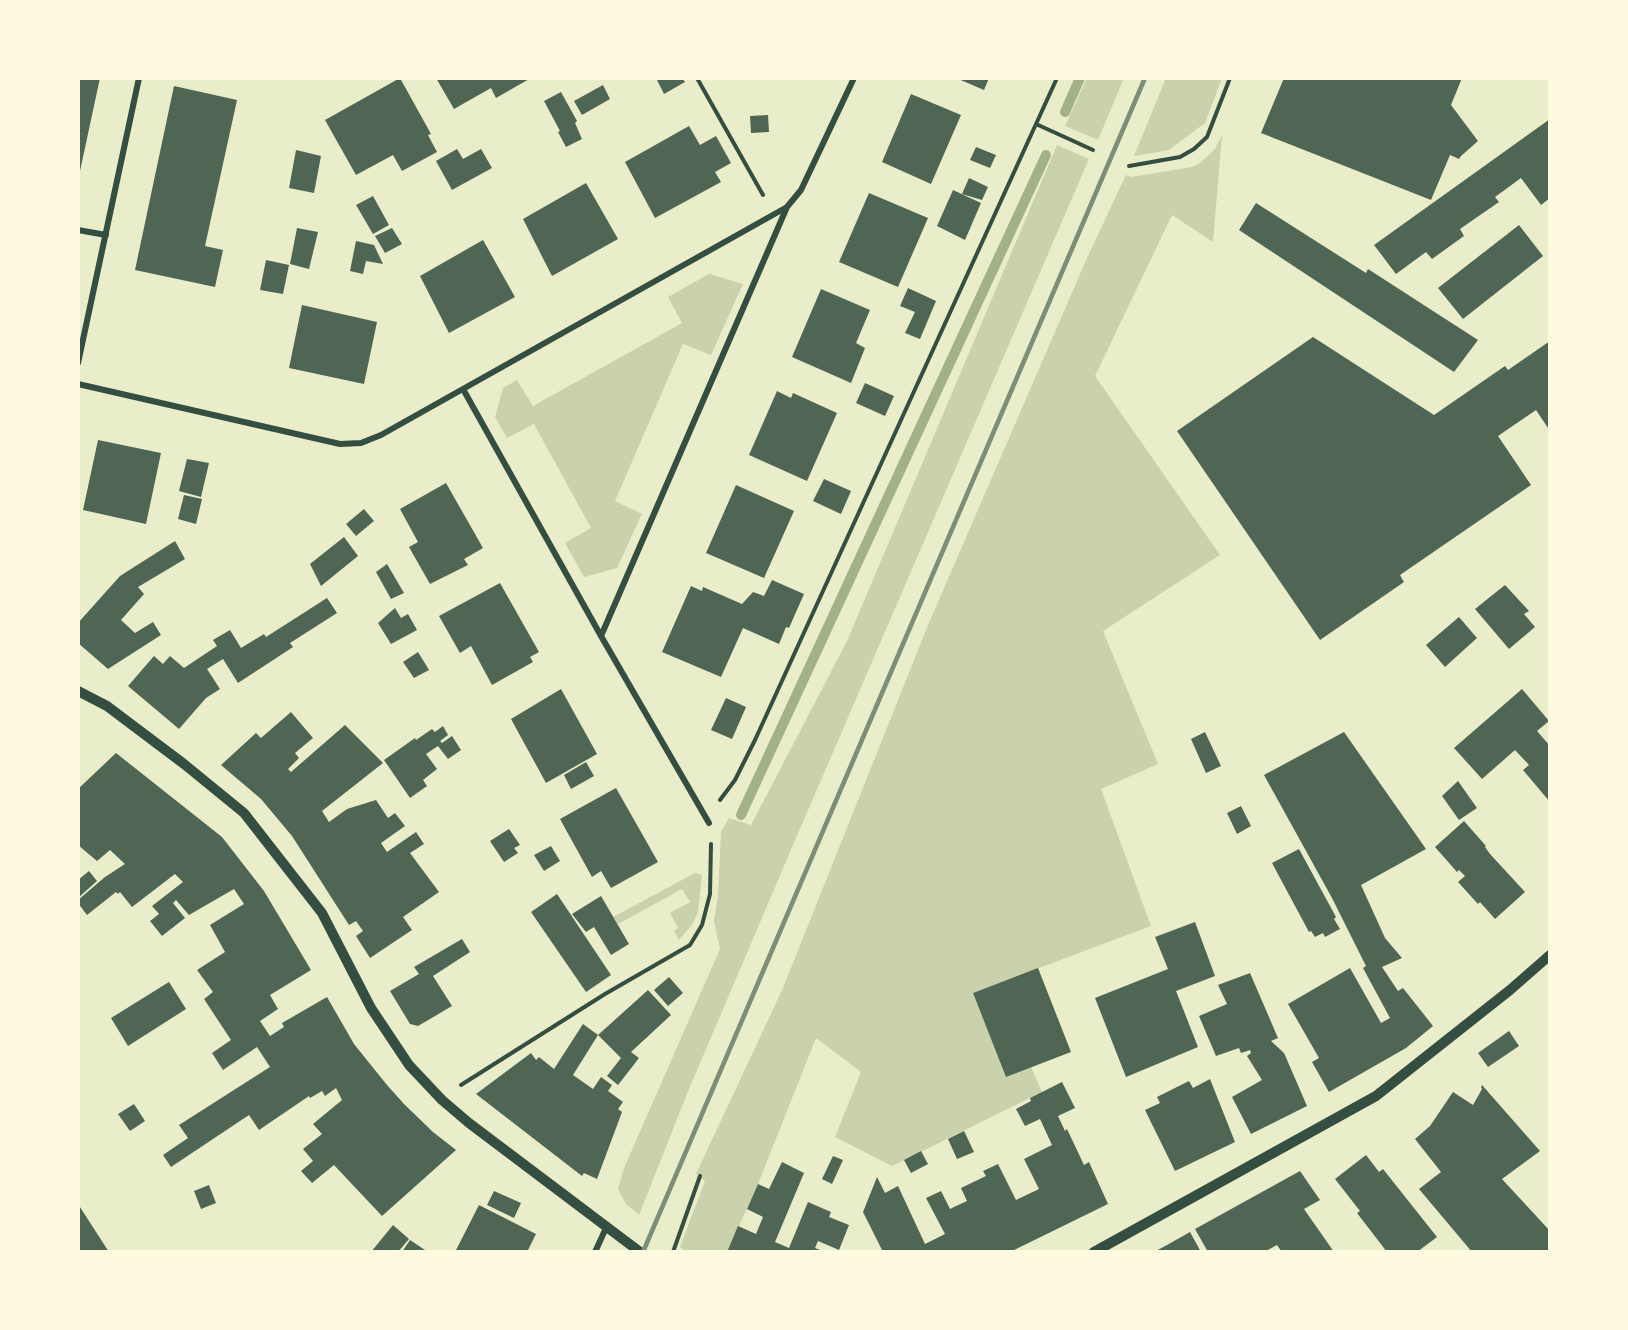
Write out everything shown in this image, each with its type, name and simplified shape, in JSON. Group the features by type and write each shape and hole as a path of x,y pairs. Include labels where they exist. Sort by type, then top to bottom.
{"street":[{"path":"78,363 139,78"},
{"path":"601,636 787,207 801,190 854,78"},
{"path":"78,384 340,444 362,443 381,435 787,207"},
{"path":"78,230 106,236"},
{"path":"463,389 709,823"},
{"path":"78,691 107,706 244,813 322,913 371,1008 409,1065 442,1100 469,1124 640,1252"},
{"path":"1094,1252 1376,1096 1510,990 1550,955"},
{"path":"595,1252 606,1228"}],"path":[{"path":"697,78 774,214"},
{"path":"442,1100 464,1083 604,994 690,945 702,925 710,894 711,835 709,823 717,804 735,780 760,729 1057,78"},
{"path":"1130,166 1180,157 1194,149 1207,137 1230,78"},
{"path":"1036,123 1093,150"},
{"path":"673,1252 700,1176"}],"green space":[{"path":"1087,78 1124,78 1098,140 1065,126"},
{"path":"1166,78 1222,78 1205,123 1169,150 1134,156"},
{"path":"1222,135 1213,242 1172,215 1095,376 1220,555 1103,631 1158,764 1101,789 1151,926 973,993 1006,1076 1031,1067 1042,1092 892,1166 835,1137 861,1072 816,1038 758,1184 727,1252 687,1252 680,1247 705,1181 696,1174 783,988 928,625 1087,258 1126,175 1131,177 1192,167 1215,149"},
{"path":"1057,145 1089,159 689,1089 639,1215 626,1204 618,1189 624,1168 720,949 714,921 718,896 721,832 729,818 751,825 847,641"},
{"path":"709,274 743,284 711,355 683,344 615,501 642,514 617,568 584,577 565,543 591,528 534,424 507,438 495,417 503,388 517,380 533,406 682,323 668,297"},
{"path":"695,873 702,875 698,912 692,925 679,940 674,931 678,928 670,913 690,902 682,889 618,924 613,917"}],"building":[{"path":"78,78 100,78 80,171 78,170"},
{"path":"400,78 431,134 428,135 437,152 402,171 393,155 356,175 325,120"},
{"path":"436,78 531,78 496,98 491,88 454,109"},
{"path":"656,78 682,78 685,82 664,94"},
{"path":"956,78 989,78 984,90"},
{"path":"1284,78 1462,78 1451,105 1478,141 1459,159 1450,155 1431,200 1261,133"},
{"path":"603,85 610,99 582,115 574,101"},
{"path":"174,86 237,100 205,246 223,250 215,287 135,270"},
{"path":"561,92 577,121 575,123 582,139 566,147 544,101"},
{"path":"911,94 961,115 931,184 882,162"},
{"path":"768,115 769,132 751,133 750,116"},
{"path":"1550,119 1550,198 1541,205 1521,178 1495,197 1499,202 1460,229 1464,236 1432,259 1426,252 1396,274 1374,245"},
{"path":"689,126 700,145 716,136 731,163 715,172 721,182 655,218 625,162"},
{"path":"976,147 996,155 990,168 970,160"},
{"path":"457,149 463,159 481,149 492,168 452,190 436,161"},
{"path":"296,150 321,156 314,193 289,188"},
{"path":"969,178 988,187 982,200 962,194"},
{"path":"586,183 618,239 552,276 523,219"},
{"path":"953,190 981,203 965,240 937,226"},
{"path":"869,193 928,218 898,287 839,262"},
{"path":"373,196 389,225 373,234 356,205"},
{"path":"1256,203 1366,273 1368,269 1478,340 1454,372 1239,230"},
{"path":"1519,225 1543,256 1463,319 1438,288"},
{"path":"297,228 318,232 309,269 290,264"},
{"path":"392,228 402,244 385,253 375,236"},
{"path":"483,240 515,297 449,333 420,276"},
{"path":"356,241 374,245 383,264 366,261 363,274 350,271"},
{"path":"266,260 289,265 283,294 260,290"},
{"path":"908,288 936,301 920,339 905,333 915,312 900,306"},
{"path":"821,289 870,310 856,343 865,348 851,383 792,357"},
{"path":"302,305 377,322 364,384 289,368"},
{"path":"1313,337 1434,415 1505,366 1508,370 1550,341 1550,431 1536,410 1498,436 1531,485 1400,575 1404,582 1320,640 1177,431"},
{"path":"865,383 894,396 885,416 856,403"},
{"path":"777,391 791,398 793,393 837,413 807,481 749,455"},
{"path":"98,440 161,453 146,524 83,510"},
{"path":"187,459 209,463 201,497 179,491"},
{"path":"824,479 851,491 841,514 813,501"},
{"path":"446,483 483,548 464,559 468,565 430,584 409,547 418,542 400,509"},
{"path":"736,485 794,511 764,578 706,553"},
{"path":"184,495 202,499 196,524 178,519"},
{"path":"364,509 374,521 356,536 346,524"},
{"path":"344,537 358,556 321,586 310,564"},
{"path":"175,541 185,559 138,587 144,594 121,620 135,633 153,622 161,635 108,669 78,643 78,623 120,576"},
{"path":"387,564 404,593 391,599 376,572"},
{"path":"772,580 804,594 779,644 743,628 721,677 662,652 691,586 702,591 703,587 742,604 753,592 764,596"},
{"path":"500,583 539,652 530,657 533,662 492,685 471,646 460,653 439,616"},
{"path":"1505,585 1529,611 1524,614 1535,627 1509,649 1475,609"},
{"path":"327,598 337,613 290,643 293,647 238,683 223,659 207,669 220,689 206,698 179,729 128,686 154,656 163,664 170,656 184,668 217,646 213,640 230,630 241,648 264,634 266,637"},
{"path":"395,608 401,618 408,614 417,630 391,644 378,623"},
{"path":"1459,617 1477,638 1445,667 1426,645"},
{"path":"418,652 429,670 414,678 403,662"},
{"path":"561,689 597,754 546,783 511,719"},
{"path":"1522,689 1549,721 1537,731 1550,746 1550,802 1523,770 1529,765 1515,750 1482,779 1454,748"},
{"path":"726,698 746,707 732,739 711,730"},
{"path":"291,712 313,738 295,753 299,758 288,769 291,772 345,725 383,763 322,811 329,822 347,809 376,800 388,818 395,813 405,826 381,843 387,852 416,832 424,844 410,853 439,892 403,917 412,930 370,958 356,936 363,931 356,921 349,925 292,836 261,799 221,765 256,733 261,738"},
{"path":"443,726 448,735 440,741 442,743 452,736 461,750 448,759 438,746 426,754 437,769 423,780 427,786 410,798 384,760 415,738 416,740 432,729 435,732"},
{"path":"1205,732 1221,766 1206,773 1191,739"},
{"path":"1344,732 1426,849 1361,885 1385,938 1402,958 1382,967 1398,991 1403,988 1433,1026 1406,1048 1329,1092 1312,1062 1319,1058 1288,1004 1350,968 1381,1023 1390,1018 1363,968 1366,966 1332,898 1264,775"},
{"path":"116,753 222,837 264,891 311,970 270,995 278,1009 260,1021 270,1036 284,1027 282,1023 327,997 354,1044 387,1085 433,1132 456,1150 382,1216 334,1165 312,1183 301,1171 313,1161 303,1149 322,1134 313,1124 342,1100 336,1088 325,1096 322,1091 310,1098 309,1096 259,1130 249,1115 171,1167 163,1155 188,1138 179,1125 270,1067 257,1047 223,1070 212,1053 231,1040 204,999 213,992 197,970 225,952 210,925 244,904 234,889 189,915 176,900 173,903 185,918 162,936 150,921 159,914 152,906 183,882 175,874 132,907 120,892 118,894 116,892 87,915 78,903 78,900 105,877 125,864 110,850 97,861 78,845 78,789"},
{"path":"586,762 594,776 571,789 564,775"},
{"path":"1458,781 1477,808 1459,820 1442,796"},
{"path":"616,788 658,862 611,888 601,871 592,877 560,819"},
{"path":"1241,806 1251,826 1237,834 1227,813"},
{"path":"1464,821 1525,892 1495,919 1458,882 1465,876 1459,870 1457,872 1435,847"},
{"path":"509,829 520,845 514,848 518,853 504,862 490,841"},
{"path":"551,846 560,861 544,871 534,855"},
{"path":"1299,849 1336,917 1334,919 1340,929 1325,937 1323,933 1315,937 1311,931 1309,932 1272,863"},
{"path":"89,871 97,881 78,898 78,880"},
{"path":"557,894 611,975 586,992 531,912"},
{"path":"601,896 629,944 611,955 594,927 586,932 572,914"},
{"path":"1195,922 1215,976 1176,991 1198,1047 1126,1077 1095,998 1168,969 1155,937"},
{"path":"462,939 470,952 433,976 452,1006 418,1026 410,1024 390,991 419,974 414,967"},
{"path":"1038,968 1071,1052 1006,1077 973,993"},
{"path":"1250,973 1278,1038 1271,1041 1284,1053 1307,1106 1251,1134 1232,1097 1262,1080 1247,1056 1251,1053 1250,1050 1241,1053 1239,1048 1216,1056 1199,1016 1227,1004 1218,985"},
{"path":"669,977 683,993 668,1006 654,990"},
{"path":"169,982 186,1009 128,1046 111,1018"},
{"path":"648,990 671,1015 631,1052 639,1058 618,1085 607,1076 621,1058 598,1035"},
{"path":"583,1024 598,1035 573,1075 593,1089 601,1077 612,1085 608,1091 623,1102 618,1109 622,1112 597,1179 584,1173 582,1176 476,1094 531,1053 536,1060 539,1057 554,1069"},
{"path":"1509,1031 1519,1046 1488,1067 1478,1053"},
{"path":"1210,1079 1235,1142 1175,1171 1145,1110 1160,1103 1157,1097 1189,1081 1193,1088"},
{"path":"1062,1082 1075,1108 1058,1116 1065,1131 1067,1129 1084,1165 1089,1162 1108,1204 1010,1252 883,1252 863,1212 877,1177 885,1193 898,1186 925,1244 945,1234 926,1198 941,1191 950,1209 967,1201 961,1188 986,1176 983,1171 998,1164 1016,1200 1039,1189 1024,1159 1052,1145 1040,1119 1025,1126 1016,1109 1031,1101 1030,1098"},
{"path":"1482,1085 1540,1151 1502,1179 1550,1231 1550,1252 1472,1252 1419,1189 1441,1172 1415,1139 1430,1126 1453,1092 1473,1105"},
{"path":"134,1104 145,1121 130,1131 118,1114"},
{"path":"964,1131 974,1152 957,1159 948,1139"},
{"path":"921,1151 928,1164 911,1173 904,1160"},
{"path":"1366,1155 1379,1172 1383,1169 1437,1237 1417,1252 1387,1252 1357,1213 1360,1211 1335,1179"},
{"path":"833,1156 843,1160 832,1184 822,1179"},
{"path":"782,1162 804,1173 775,1242 789,1248 808,1202 831,1212 829,1217 849,1225 839,1250 818,1241 815,1248 825,1252 727,1252 738,1226 756,1234 763,1217 747,1209 758,1184 769,1189"},
{"path":"1300,1171 1320,1200 1304,1209 1334,1252 1282,1252 1277,1245 1264,1252 1208,1252 1195,1229"},
{"path":"209,1185 216,1203 201,1209 194,1191"},
{"path":"494,1191 521,1203 514,1218 487,1205"},
{"path":"78,1204 109,1252 78,1252"},
{"path":"479,1205 536,1234 527,1252 455,1252"},
{"path":"393,1225 409,1239 398,1252 371,1252"},
{"path":"1190,1232 1201,1252 1154,1252 1167,1245"},
{"path":"410,1240 425,1250 424,1252 402,1252"}],"waterway":[{"path":"1065,112 1080,78"},
{"path":"741,815 1046,155"}],"railway":[{"path":"643,1252 1145,78"}]}
